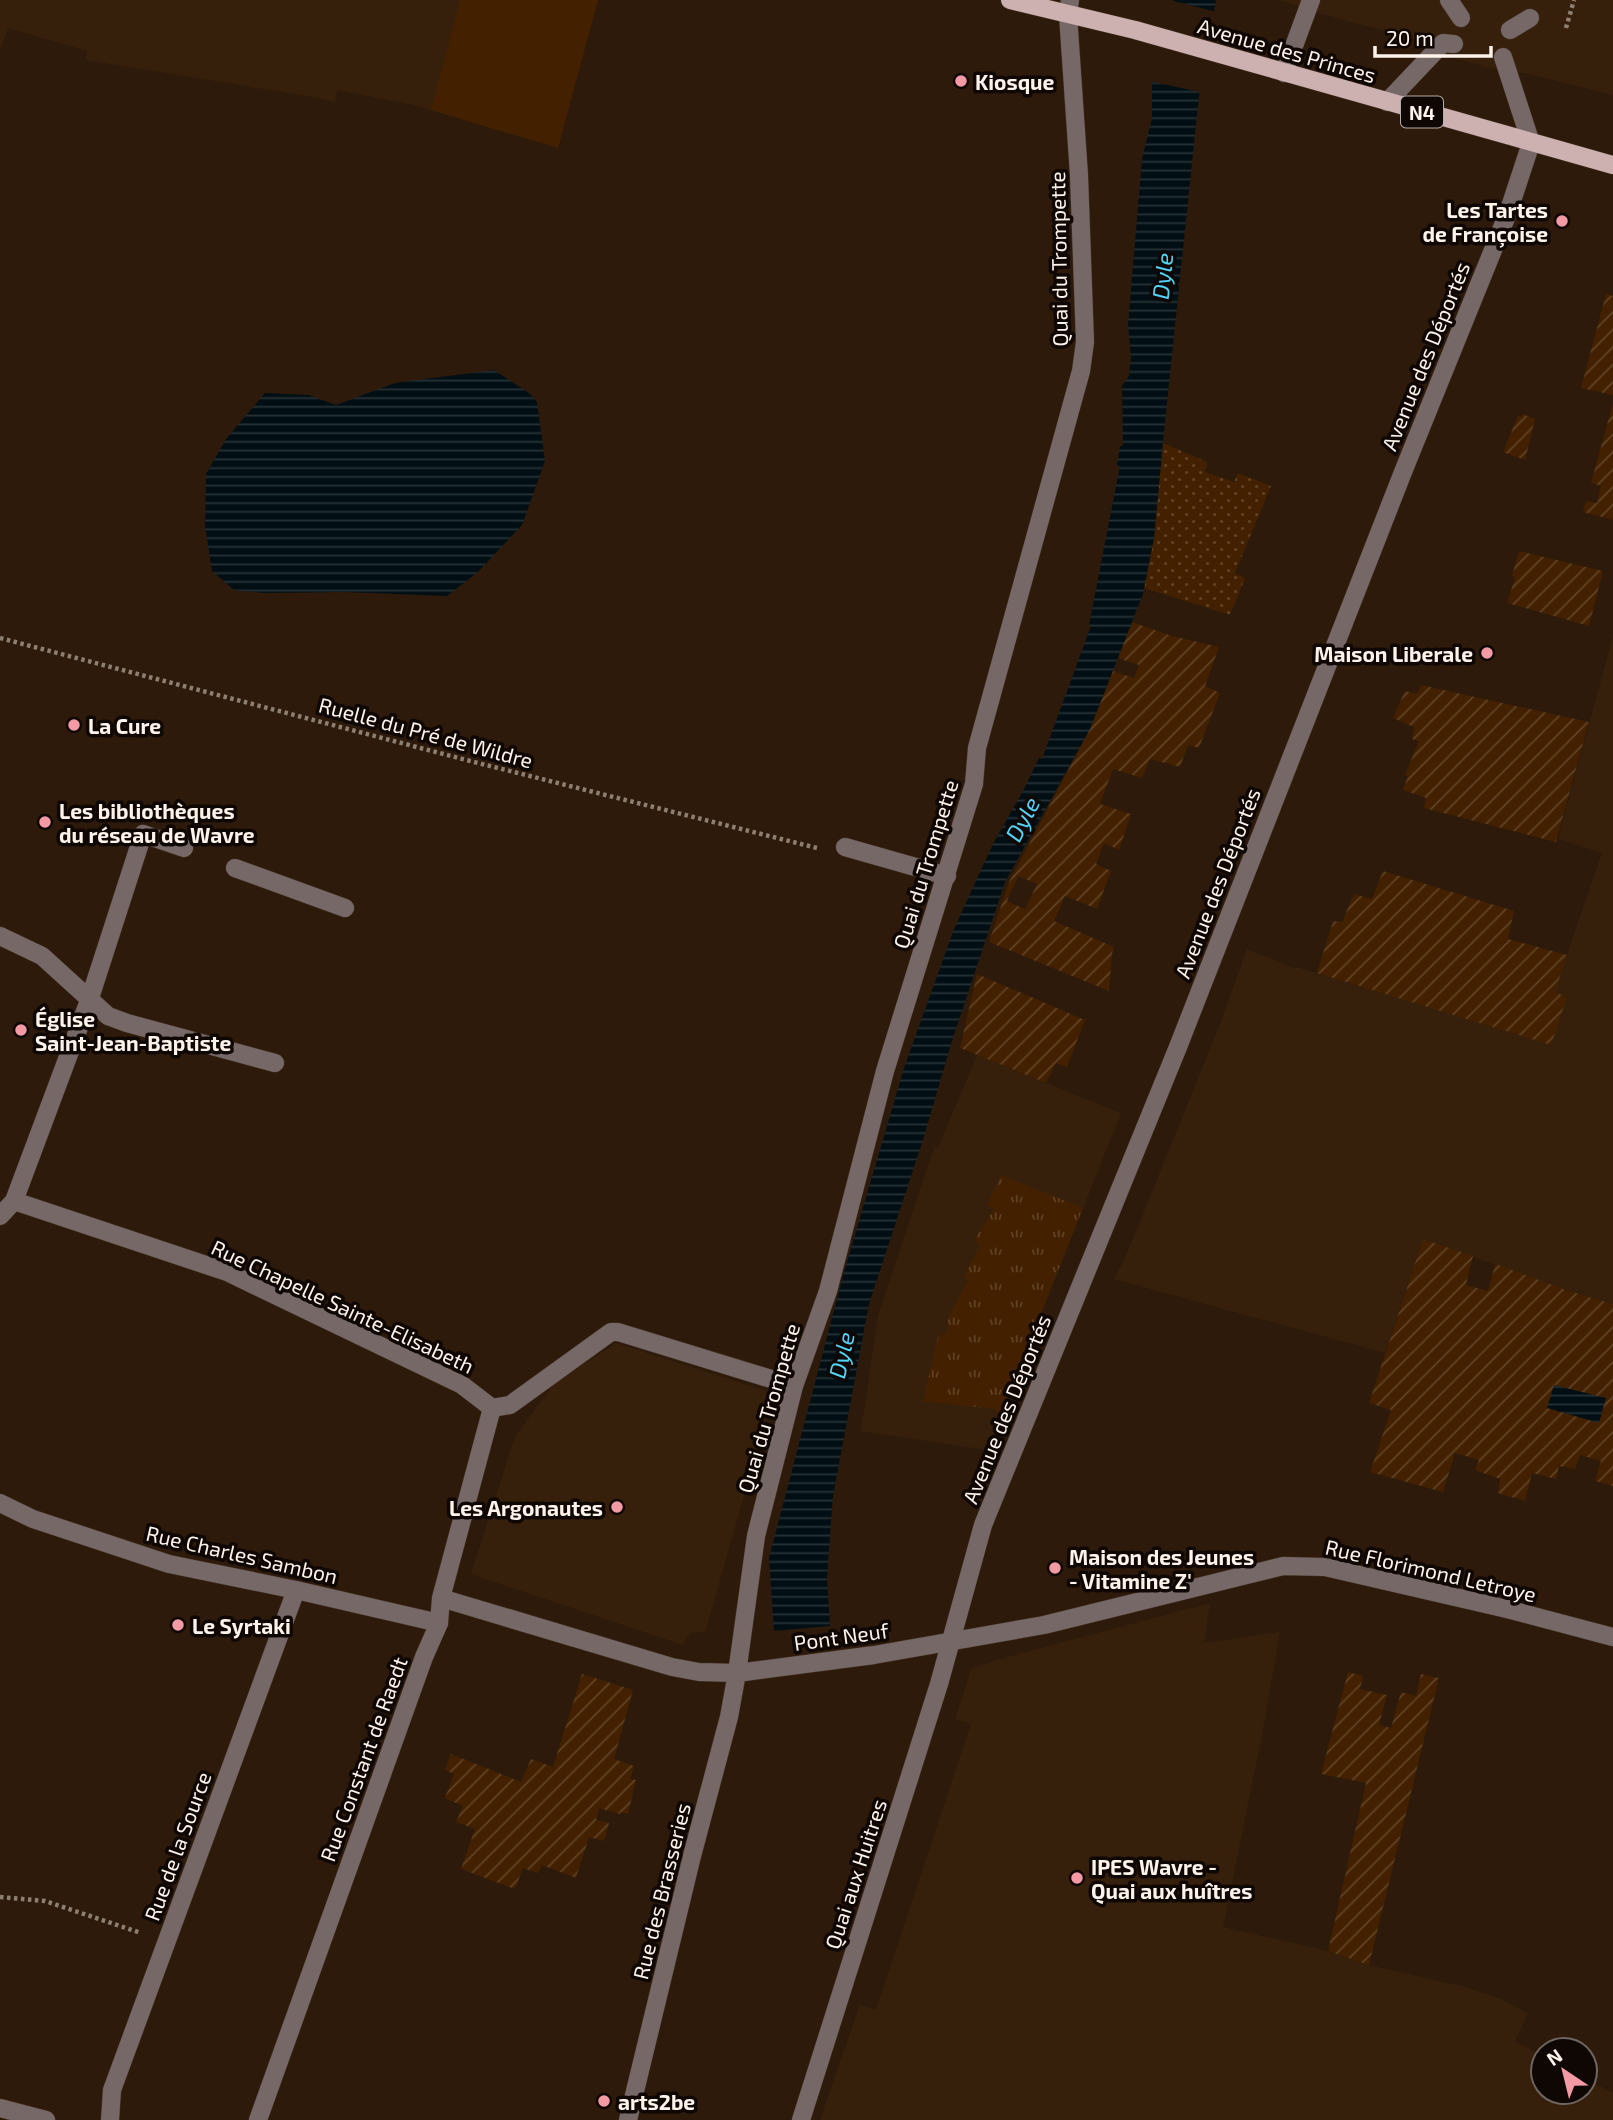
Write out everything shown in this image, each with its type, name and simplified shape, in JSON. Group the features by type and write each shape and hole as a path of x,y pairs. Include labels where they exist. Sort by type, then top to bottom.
{"main road":[{"name":"N4","path":"1010,0 1066,5"},
{"name":"Avenue des Princes","path":"1066,5 1135,30 1613,165"}],"street":[{"path":"1284,72 1311,0"},
{"path":"1449,0 1461,18"},
{"name":"Quai du Trompette","path":"737,1673 756,1536 794,1386 828,1291 885,1071 974,784 977,748 1081,371 1085,342 1078,161 1066,5"},
{"path":"1510,30 1530,18"},
{"path":"1387,102 1443,43 1454,44"},
{"path":"1503,57 1531,143"},
{"name":"Avenue des Déportés","path":"951,1642 983,1525 1178,1047 1403,472 1508,213 1531,143"},
{"path":"0,1216 13,1200 90,998 143,834 184,848"},
{"path":"845,846 947,876"},
{"path":"235,868 345,908"},
{"path":"0,936 42,956 108,1016 275,1063"},
{"name":"Rue Chapelle Sainte-Elisabeth","path":"13,1200 227,1272 462,1385 492,1408"},
{"path":"492,1408 510,1405 611,1332 794,1386"},
{"name":"Rue Constant de Raedt","path":"258,2120 424,1657 439,1623 441,1598 492,1408"},
{"name":"Rue Charles Sambon","path":"0,1503 33,1519 169,1564 439,1623"},
{"name":"Rue Florimond Letroye","path":"951,1642 1044,1625 1283,1566 1325,1567 1507,1609 1613,1637"},
{"name":"Rue de la Source","path":"110,2120 112,2090 296,1590"},
{"path":"441,1598 672,1667 699,1672 737,1673"},
{"name":"Pont Neuf","path":"737,1673 951,1642"},
{"name":"Quai aux Huitres","path":"801,2120 951,1642"},
{"name":"Rue des Brasseries","path":"628,2120 729,1717 737,1673"},
{"path":"0,2108 46,2120"}],"path":[{"path":"1566,28 1574,0"},
{"name":"Ruelle du Pré de Wildre","path":"0,638 474,762 829,851 845,846"},
{"path":"0,1897 45,1901 165,1941"}],"shaded area":[{"path":"0,0 598,0 558,148 414,105 337,90 335,103 319,98 86,60 87,51 8,28 0,51"},
{"path":"1279,0 1613,0 1613,95 1451,57 1418,40"},
{"path":"1613,636 1613,1304 1423,1239 1385,1353 1114,1279 1126,1256 1220,1024 1247,949 1295,968 1550,1044 1554,992 1602,853 1558,839"},
{"path":"977,1055 1121,1113 987,1450 861,1431 878,1316 934,1148 938,1148"},
{"name":"Les Argonautes","path":"616,1343 773,1393 705,1633 691,1633 683,1645 471,1574 515,1436 554,1384"},
{"name":"IPES Wavre - Quai aux huîtres","path":"1210,1603 1204,1643 1280,1632 1223,1927 1328,1951 1369,1965 1465,1987 1501,1999 1528,2013 1515,2041 1529,2048 1529,2106 1599,2106 1599,2086 1613,2093 1613,2120 820,2120 860,2004 876,2010 971,1724 955,1719 971,1669"}],"green space":[{"path":"460,0 598,0 558,148 431,110"},
{"path":"1606,294 1613,296 1613,395 1581,388"},
{"path":"1613,403 1613,520 1583,512 1586,501 1597,503 1601,486 1591,483"},
{"path":"1523,414 1535,419 1525,460 1503,452 1518,416"},
{"path":"1163,443 1207,462 1205,472 1234,482 1238,473 1271,486 1235,573 1245,578 1230,615 1144,588 1154,538"},
{"path":"1519,551 1603,571 1589,626 1507,603 1515,578 1512,576"},
{"path":"1132,622 1172,636 1219,647 1205,686 1220,693 1199,748 1188,745 1180,767 1150,759 1142,778 1113,769 1100,804 1131,814 1119,850 1104,843 1096,864 1111,871 1097,909 1065,896 1054,921 1114,947 1109,991 989,942 1009,882 1090,729 1113,671 1134,678 1139,665 1118,658","holes":["1018,876 1037,884 1025,909 1007,901"]},
{"path":"1421,685 1589,722 1556,842 1424,808 1426,798 1403,790 1408,776 1405,775 1419,741 1412,739 1414,727 1393,718 1405,691 1417,694"},
{"path":"1383,871 1514,911 1508,939 1567,955 1555,992 1567,997 1551,1045 1317,973 1333,921 1342,922 1354,894 1372,899"},
{"path":"977,974 1085,1020 1067,1067 1056,1063 1046,1083 960,1048"},
{"path":"1001,1175 1083,1208 999,1419 995,1409 923,1401 938,1337 947,1332 948,1318 968,1280 964,1276 980,1245 974,1240 994,1209 987,1205"},
{"path":"1423,1239 1473,1256 1466,1285 1488,1291 1495,1264 1613,1304 1613,1486 1595,1481 1601,1461 1580,1455 1575,1469 1559,1466 1556,1479 1532,1473 1525,1501 1498,1493 1500,1479 1475,1470 1479,1460 1455,1453 1443,1492 1370,1472 1391,1410 1369,1403"},
{"path":"1348,1672 1363,1676 1360,1689 1387,1695 1379,1725 1391,1728 1401,1692 1416,1696 1421,1674 1439,1678 1369,1965 1328,1951 1366,1783 1321,1774"},
{"path":"582,1674 633,1690 614,1759 634,1766 630,1779 636,1780 628,1814 599,1808 596,1820 609,1823 604,1841 589,1837 576,1878 542,1865 538,1873 523,1868 515,1889 461,1869 475,1829 456,1822 463,1806 445,1798 454,1774 445,1770 451,1754 521,1782 531,1759 553,1767"}],"water":[{"name":"Dyle","path":"1173,0 1216,0 1199,96 1154,538 1143,594 1090,729 1005,882 869,1304 833,1496 827,1577 830,1626 774,1631 769,1558 843,1276 904,1068 954,929 993,844 1039,758 1042,759 1091,626 1089,625 1120,466 1117,465 1120,447 1123,445 1122,386 1129,376 1131,357 1128,325 1142,159 1152,118 1152,84"},
{"path":"494,370 529,393 537,402 545,461 522,525 478,572 447,596 344,592 264,593 234,590 212,571 205,526 206,474 226,439 265,393 309,395 336,405 395,383"},
{"path":"1554,1385 1606,1398 1599,1423 1547,1408"}],"pier":[{"path":"1170,0 1217,12 1204,93 1149,81"}],"place":[{"name":"Kiosque","path":"961,81"},
{"name":"Les Tartes de Françoise","path":"1562,221"},
{"name":"Maison Liberale","path":"1487,653"},
{"name":"La Cure","path":"74,725"},
{"name":"Les bibliothèques du réseau de Wavre","path":"45,822"},
{"name":"Église Saint-Jean-Baptiste","path":"21,1030"},
{"name":"Les Argonautes","path":"617,1507"},
{"name":"Maison des Jeunes - Vitamine Z'","path":"1055,1568"},
{"name":"Le Syrtaki","path":"178,1625"},
{"name":"IPES Wavre - Quai aux huîtres","path":"1077,1878"},
{"name":"arts2be","path":"604,2101"}]}
